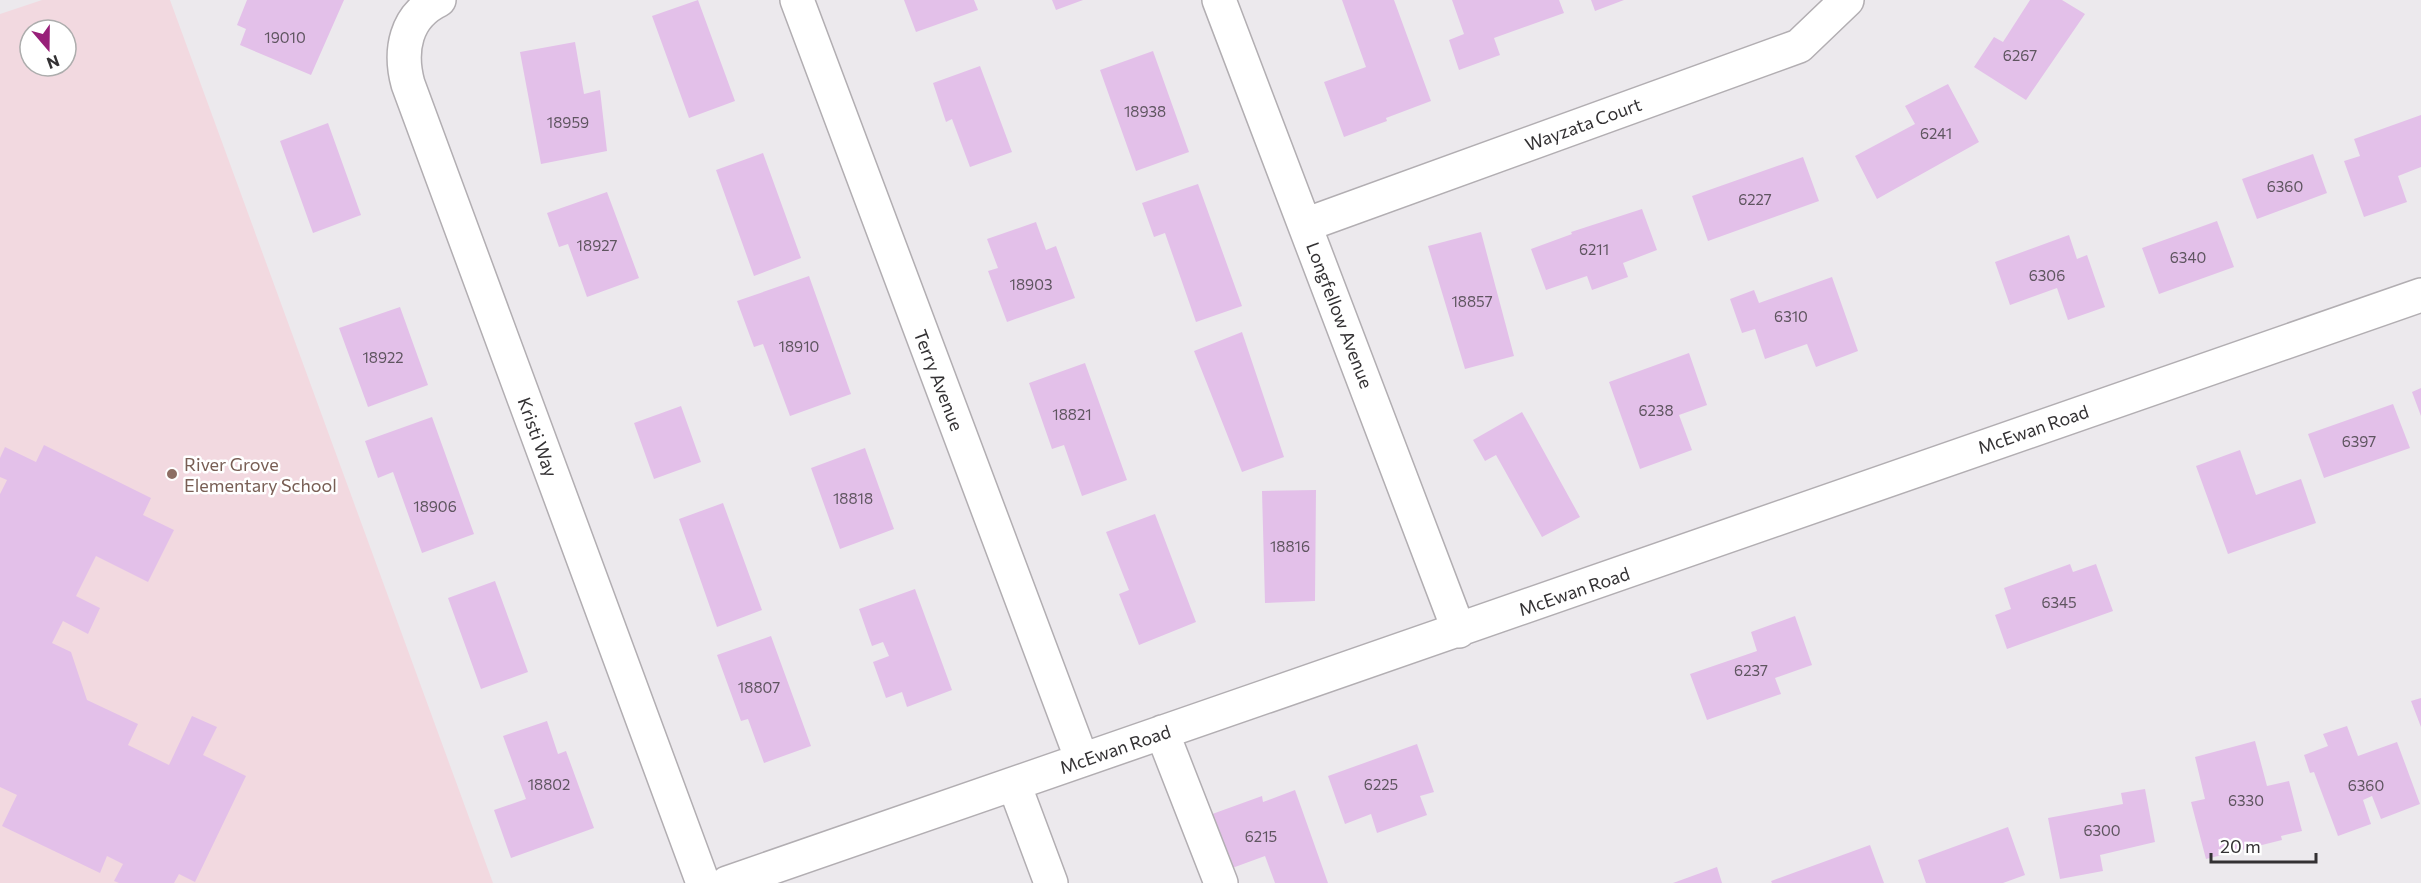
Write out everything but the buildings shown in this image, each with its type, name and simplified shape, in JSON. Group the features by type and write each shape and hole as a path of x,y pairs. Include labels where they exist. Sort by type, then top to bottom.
{"street":[{"name":"Kristi Way","path":"439,0 427,6 414,21 404,44 404,67 408,84 702,883"},
{"name":"Terry Avenue","path":"797,0 1082,760"},
{"name":"Longfellow Avenue","path":"1219,0 1459,631"},
{"name":"Wayzata Court","path":"1305,225 1799,46 1846,0"},
{"name":"McEwan Road","path":"727,883 1459,631 1996,441 2421,295"},
{"path":"1162,732 1221,883"},
{"path":"1014,784 1051,883"}],"shaded area":[{"name":"River Grove Elementary School","path":"42,0 170,0 493,883 0,883 0,14"}],"place":[{"name":"River Grove Elementary School","path":"172,474"}]}
